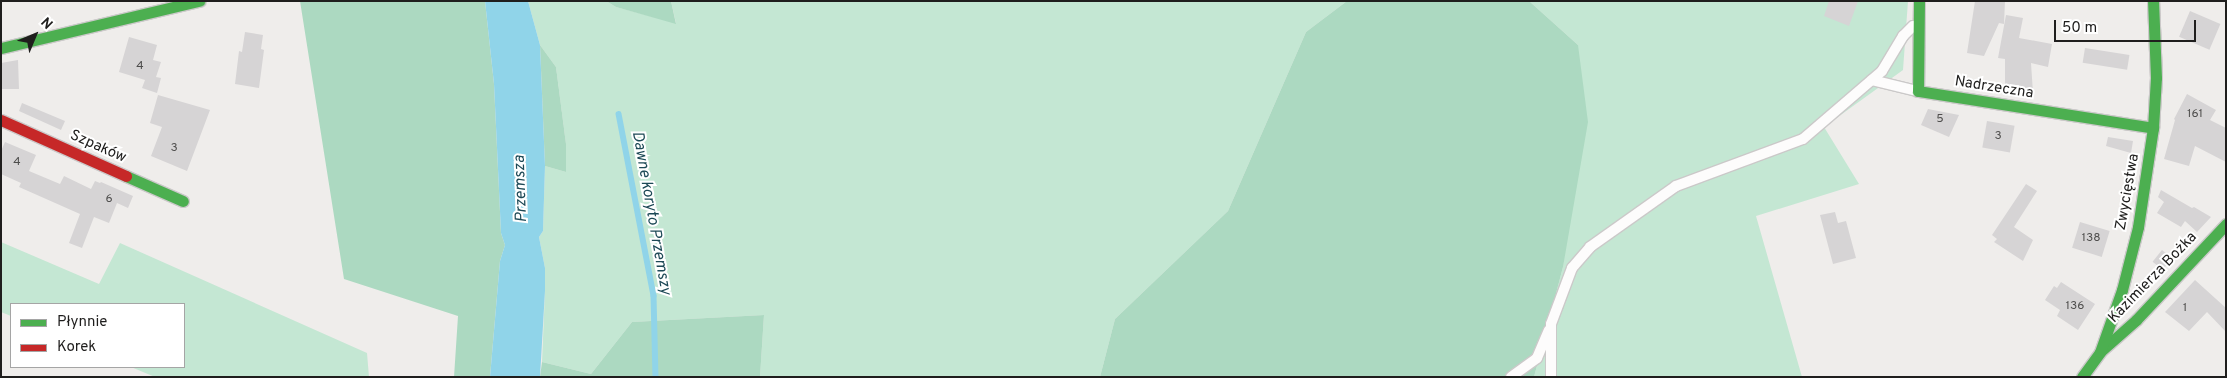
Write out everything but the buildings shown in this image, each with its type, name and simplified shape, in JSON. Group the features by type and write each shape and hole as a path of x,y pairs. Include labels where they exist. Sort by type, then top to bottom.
{"street":[{"path":"1,48 199,1"},
{"path":"1918,91 1920,1"},
{"name":"Zwycięstwa","path":"2082,377 2100,352 2122,290 2138,228 2154,128 2156,78 2153,1"},
{"name":"Nadrzeczna","path":"1918,91 2154,128"},
{"name":"Szpaków","path":"1,120 183,201"},
{"name":"Kazimierza Bożka","path":"2100,352 2136,320 2226,224"}],"lane":[{"path":"1511,377 1537,358 1572,268 1590,247 1676,186 1803,139 1882,71 1903,36 1919,20"},
{"path":"1872,80 1918,91"},
{"path":"1551,324 1551,377"}],"green space":[{"path":"300,1 485,1 494,84 501,233 505,245 500,261 490,377 454,377 458,316 344,279"},
{"path":"528,1 606,1 616,7 676,23 671,1 1347,1 1306,32 1228,211 1115,319 1100,377 760,377 764,315 632,322 591,374 542,362 545,268 539,237 543,231 545,166 566,172 566,144 556,67 540,45"},
{"path":"606,1 671,1 676,24 616,7"},
{"path":"1347,1 1529,1 1578,45 1588,122 1563,267 1534,377 1100,377 1115,319 1228,211 1306,32"},
{"path":"1529,1 1908,1 1903,70 1824,127 1859,184 1756,216 1802,377 1534,377 1563,267 1578,45"},
{"path":"540,45 556,67 566,144 566,172 545,166"},
{"path":"1,242 99,284 120,243 367,353 369,377 155,377 133,368 185,368 185,303 10,303 10,316 1,312"},
{"path":"764,315 760,377 540,377 542,362 591,374 632,322"}],"water":[{"name":"Przemsza","path":"485,1 528,1 540,45 545,166 543,231 539,237 545,268 545,291 540,377 490,377 500,261 505,245 501,233 494,84"}],"waterway":[{"name":"Dawne koryto Przemszy","path":"619,114 654,296 656,377"}],"traffic: fast":[{"path":"1,48 199,1"},
{"path":"1919,1 1918,91 2153,128"},
{"path":"2082,377 2100,352 2122,290 2138,227 2153,128 2156,78 2153,1"},
{"path":"126,176 183,201"},
{"path":"2101,351 2136,320 2226,224"}],"traffic: jam":[{"path":"1,120 126,176"}]}
